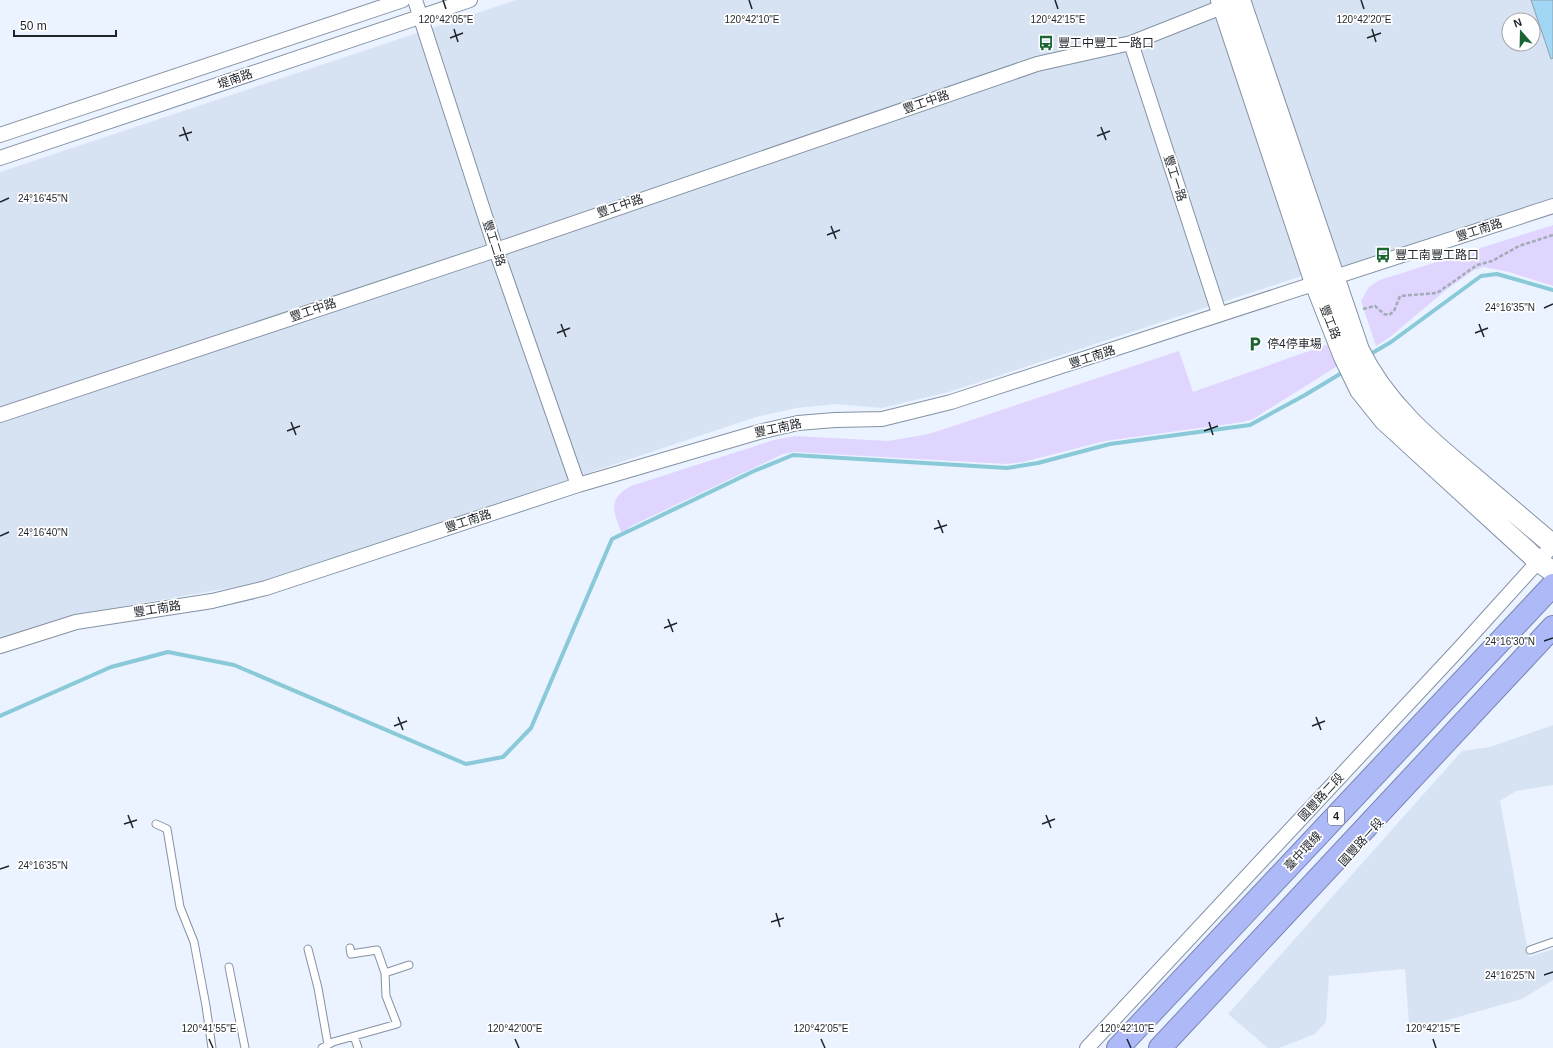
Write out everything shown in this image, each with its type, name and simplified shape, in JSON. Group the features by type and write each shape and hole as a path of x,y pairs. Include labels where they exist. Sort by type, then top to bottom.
{"highway":[{"name":"臺中環線","path":"1118,1048 1553,584"},
{"name":"4","path":"1160,1048 1553,627"}],"street":[{"name":"堤南路","path":"0,135 403,0"},
{"name":"豐工二路","path":"416,0 496,250 578,484"},
{"name":"堤南路","path":"0,158 470,0"},
{"name":"豐工中路","path":"0,415 496,250 1037,64 1131,43 1231,1"},
{"name":"豐工路","path":"1231,1 1348,315 1360,390 1384,420 1545,567"},
{"name":"豐工路","path":"1231,1 1315,283 1355,360 1392,402 1428,439 1553,545"},
{"name":"豐工一路","path":"1131,43 1219,314"},
{"name":"豐工南路","path":"0,646 76,622 212,601 266,588 578,484 759,432 798,423 882,419 910,413 1150,338 1334,276 1553,206"},
{"name":"國豐路二段","path":"1087,1048 1459,649 1545,567 1553,545"},
{"name":"國豐路一段","path":"1173,1048 1394,806 1553,639"}],"lane":[{"path":"156,824 167,829 180,907 194,942 212,1048"},
{"path":"1530,950 1553,942"},
{"path":"308,949 318,988 325,1047 354,1036 397,1024 386,996 385,972 377,950 351,954 350,948"},
{"path":"385,972 409,964"},
{"path":"229,967 245,1048"},
{"path":"354,1036 358,1048"}],"path":[{"path":"1348,315 1375,306 1384,314 1389,315 1394,311 1400,296 1437,293 1477,265 1492,261 1519,246 1553,235"}],"shaded area":[{"path":"516,0 1553,0 1553,198 1350,265 1314,272 949,392 882,408 836,404 796,408 756,417 259,583 72,615 0,637 0,172"},
{"path":"1553,225 1553,286 1509,272 1484,267 1474,270 1446,290 1390,337 1376,346 1361,301 1369,287 1380,280"},
{"path":"1332,343 1339,365 1253,419 1243,422 1105,441 1023,462 1007,464 794,452 783,454 631,526 622,534 615,513 614,507 618,496 631,486 774,440 795,436 888,441 929,434 1179,351 1193,392"},
{"path":"1553,725 1553,785 1516,791 1500,801 1529,957 1553,949 1553,980 1522,999 1419,1028 1409,1024 1405,969 1329,976 1326,1022 1315,1034 1279,1048 1268,1048 1228,1014 1462,751 1490,747"}],"building":[{"path":"1531,0 1553,0 1553,58 1551,59 1541,30 1541,12 1535,12"}],"waterway":[{"path":"1369,355 1391,342 1481,276 1497,274 1553,290"},
{"path":"0,716 111,667 168,652 234,665 466,764 503,757 531,728 612,539 754,471 793,455 1007,468 1038,463 1110,444 1250,425 1345,371"}],"place":[{"name":"豐工中豐工一路口","path":"1046,43"},
{"name":"豐工南豐工路口","path":"1383,255"},
{"name":"停4停車場","path":"1255,344"}]}
